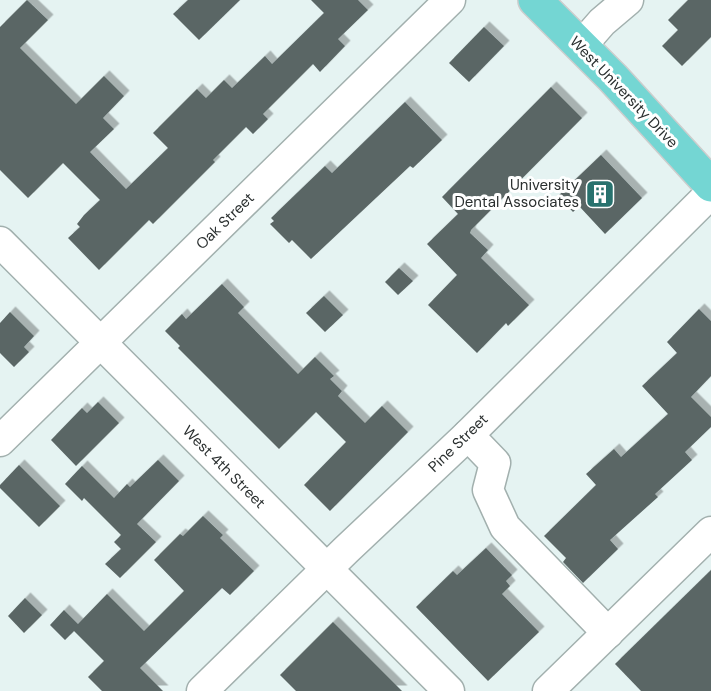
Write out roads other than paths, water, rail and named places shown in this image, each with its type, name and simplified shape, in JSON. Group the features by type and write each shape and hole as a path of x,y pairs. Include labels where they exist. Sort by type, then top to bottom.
{"main road":[{"name":"West University Drive","path":"535,0 711,185"}],"street":[{"name":"Oak Street","path":"0,441 450,0"},
{"path":"581,46 602,22 628,0"},
{"name":"Pine Street","path":"202,691 326,569 468,435 711,193"},
{"name":"West 4th Street","path":"0,242 449,691"},
{"path":"468,435 495,463 488,490 505,527 608,633"},
{"path":"548,691 711,532"}],"place":[{"name":"University Dental Associates","path":"600,194"}]}
